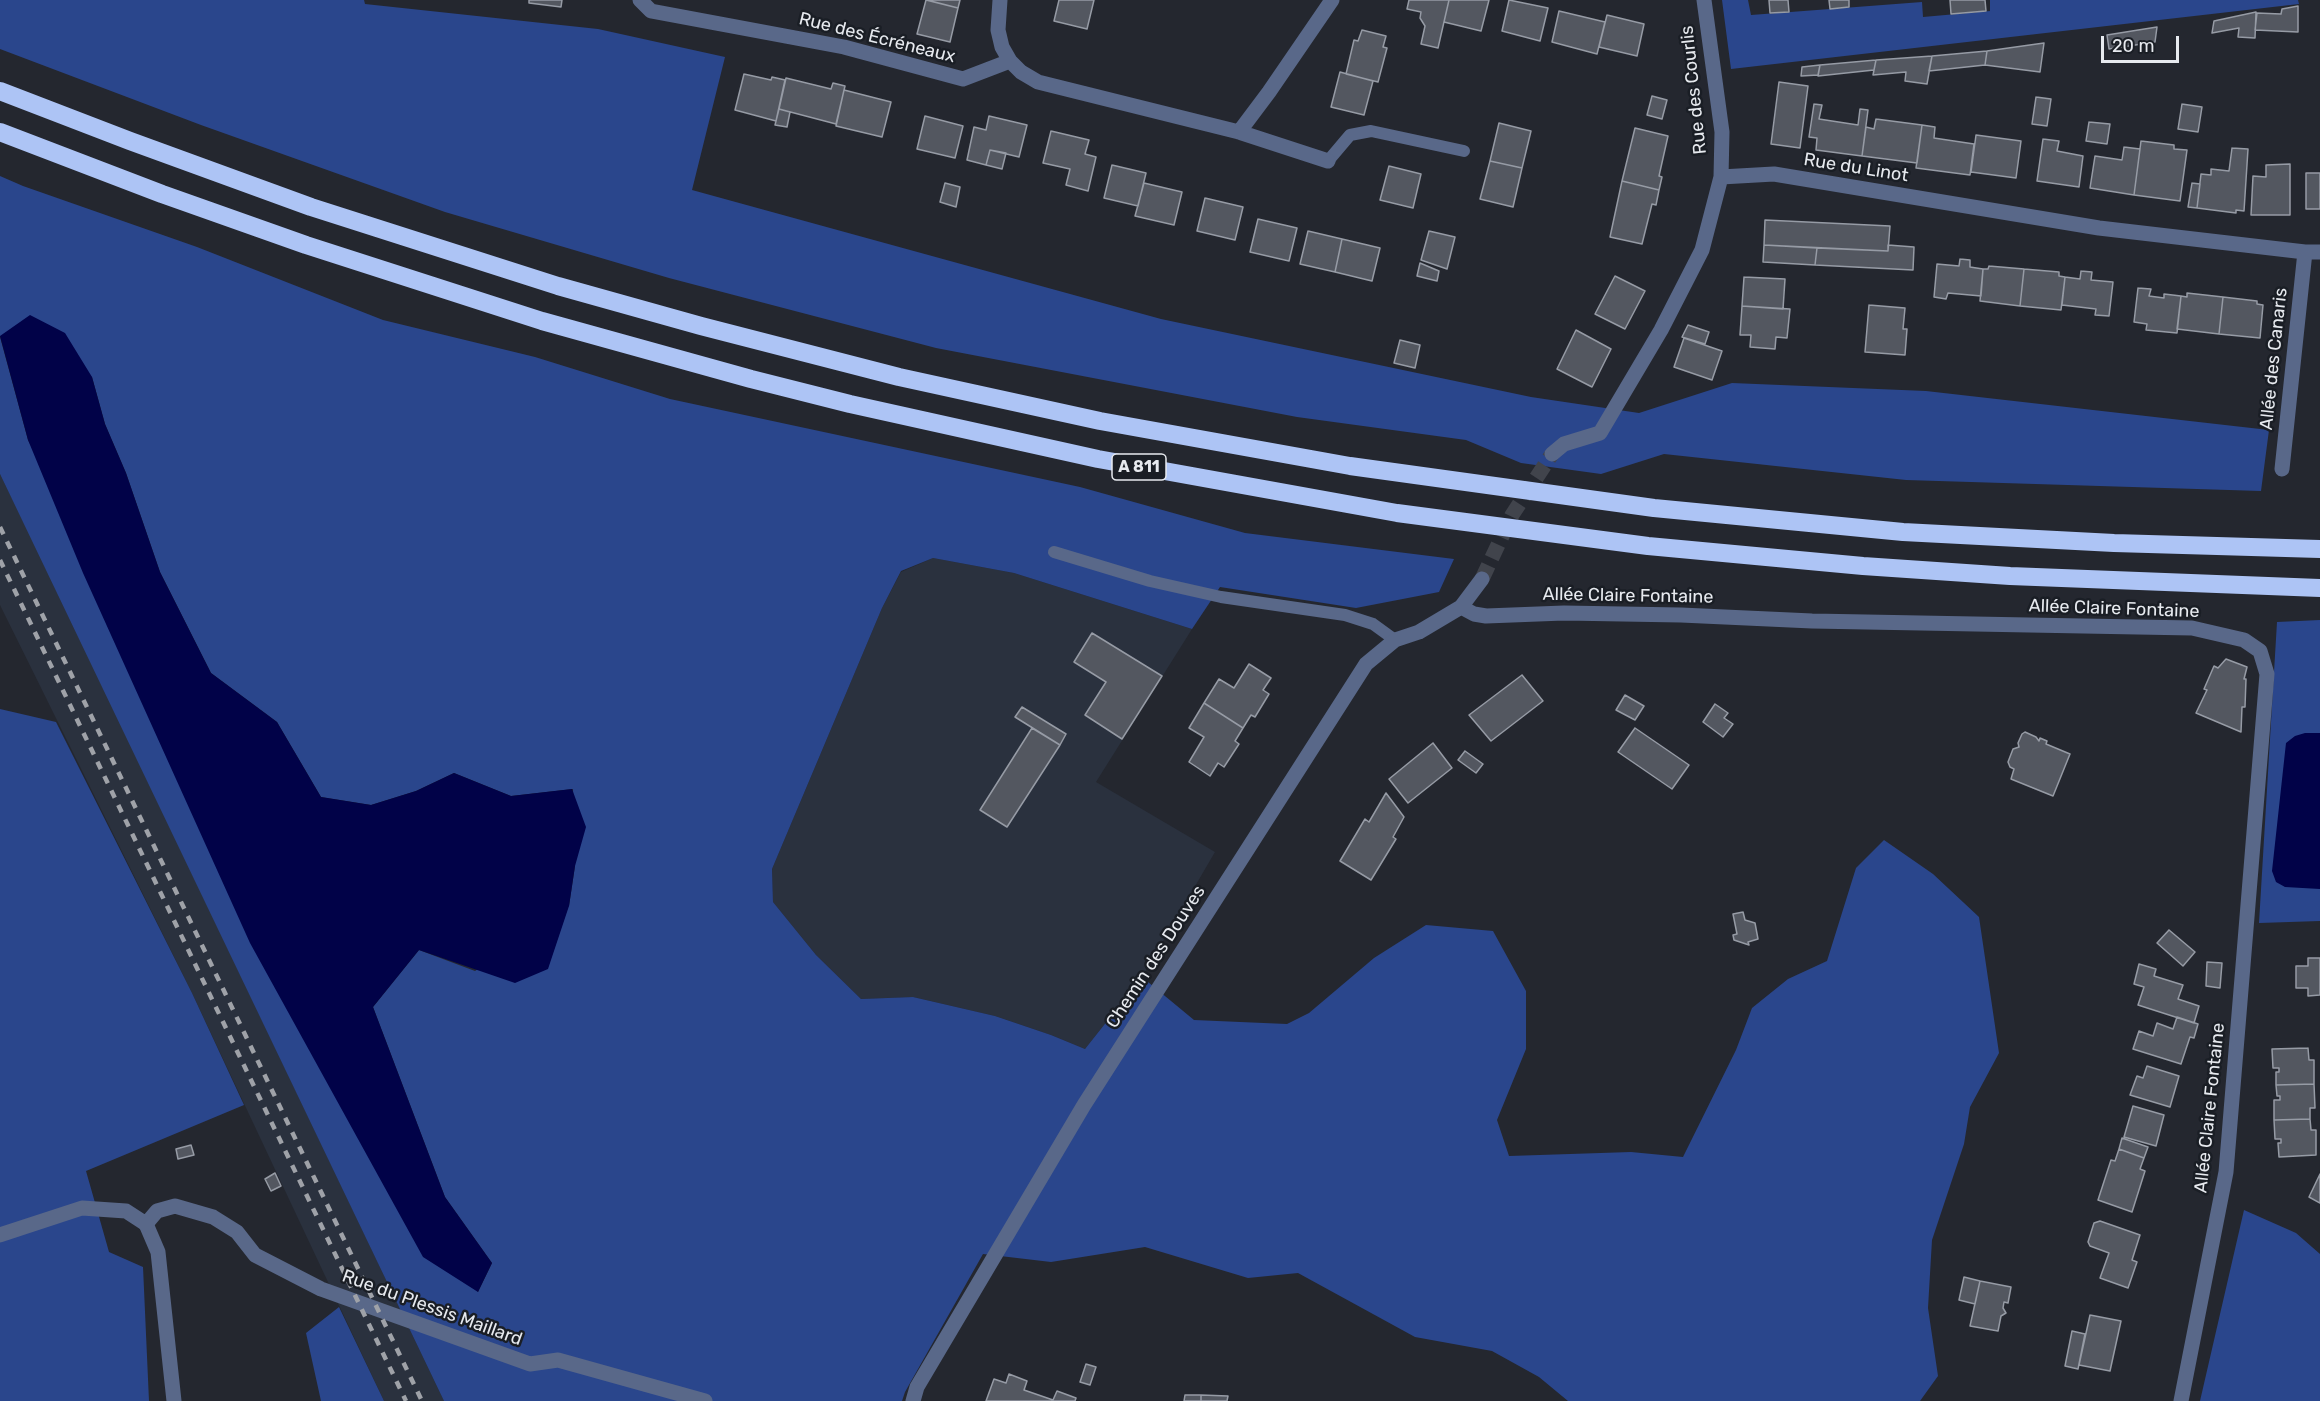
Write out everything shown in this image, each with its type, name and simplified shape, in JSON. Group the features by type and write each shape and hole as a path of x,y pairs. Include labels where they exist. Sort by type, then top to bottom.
{"highway":[{"name":"A 811","path":"0,91 311,207 558,286 712,329 899,377 1100,421 1374,470 1554,496 1710,514 1891,531 1978,536 2125,544 2320,549"},
{"name":"A 811","path":"0,132 162,194 306,245 542,321 839,401 1098,459 1397,513 1648,546 1863,567 2010,576 2320,588"}],"street":[{"name":"Rue des Écréneaux","path":"640,0 651,11 844,47 963,79 1010,61"},
{"path":"1000,0 998,30 1002,46 1010,61 1021,72 1046,85 1239,132 1328,161"},
{"path":"1239,132 1332,0"},
{"name":"Rue des Courlis","path":"1704,0 1722,132 1721,177"},
{"name":"Rue du Linot","path":"1721,177 1774,174 2099,228 2313,252"},
{"path":"1552,454 1564,444 1600,433 1661,330 1702,250 1721,177"},
{"name":"Allée des Canaris","path":"2282,470 2313,252"},
{"name":"Chemin des Douves","path":"913,1401 917,1387 1084,1105 1366,664 1395,640 1419,632 1461,607 1482,579"},
{"name":"Allée Claire Fontaine","path":"1461,607 1474,614 1486,616 1576,613 1812,621 2192,628 2244,640 2260,651 2267,674 2226,1172 2181,1401"},
{"name":"Rue du Plessis Maillard","path":"146,1224 157,1211 175,1206 213,1217 237,1232 255,1255 321,1289 530,1364 558,1360 705,1401"},
{"path":"0,1235 82,1209 126,1211 146,1224 158,1252 174,1401"}],"lane":[{"path":"1328,161 1350,135 1371,131 1464,151"},
{"path":"1054,552 1150,581 1221,597 1345,615 1373,624 1395,640"}],"shaded area":[{"path":"0,0 364,0 365,4 598,29 725,57 692,190 1161,319 1531,397 1639,413 1732,383 1926,391 2269,430 2261,491 1906,480 1664,454 1601,474 1521,463 1466,440 1297,417 936,348 669,278 445,212 201,125 0,49"},
{"path":"1722,0 1748,0 1751,15 1922,2 1923,17 1990,11 1990,0 2298,0 2299,4 1731,69"},
{"path":"0,176 197,247 383,320 535,357 670,399 1080,487 1245,533 1454,559 1439,592 1356,608 1220,587 1192,629 1014,573 933,558 901,571 882,608 772,869 773,902 816,955 861,999 913,997 995,1016 1085,1049 1142,977 1194,1020 1287,1024 1309,1013 1374,958 1426,925 1493,931 1526,991 1526,1049 1497,1120 1509,1156 1631,1152 1683,1157 1736,1050 1752,1008 1788,979 1827,961 1856,868 1884,840 1933,874 1979,917 1999,1053 1970,1107 1964,1144 1932,1240 1928,1308 1938,1376 1920,1401 1568,1401 1539,1377 1492,1351 1415,1337 1298,1273 1248,1278 1145,1247 1051,1262 983,1254 902,1401 444,1401 0,474 0,337 28,440 478,1292 492,1263 445,1197 373,1007 419,950 475,971 569,906 575,866 573,789 511,796 454,773 416,791 371,805 321,797 277,722 211,673 160,572 126,473 105,424 92,377 0,336"},
{"path":"30,315 65,333 92,377 105,424 126,473 160,572 211,673 277,722 321,797 371,805 416,791 454,773 511,796 572,789 586,827 575,866 569,906 548,969 515,983 419,950 373,1007 445,1197 492,1263 478,1292 423,1257 250,943 83,573 28,440 0,336"},
{"path":"0,474 444,1401 384,1401 192,993 0,605"},
{"path":"933,558 1014,573 1192,629 1096,782 1215,852 1142,977 1085,1049 995,1016 913,997 861,999 816,955 773,902 772,869 882,608 901,572"},
{"path":"2320,620 2320,921 2259,923 2277,622"},
{"path":"0,709 56,722 192,993 244,1105 86,1171 109,1252 143,1267 149,1401 0,1401"},
{"path":"2320,733 2320,889 2285,887 2276,882 2272,871 2286,743 2295,736"},
{"path":"2244,1210 2296,1233 2320,1254 2320,1401 2200,1401"},
{"path":"339,1307 384,1401 321,1401 306,1333"}],"building":[{"path":"529,0 562,0 561,7 529,3"},
{"path":"926,0 958,8 950,42 917,34"},
{"path":"927,0 960,0 958,8"},
{"path":"1059,0 1094,0 1087,29 1054,21"},
{"path":"1409,0 1449,0 1438,48 1421,44 1425,26 1420,18 1421,12 1407,9"},
{"path":"1449,0 1489,0 1481,31 1444,22"},
{"path":"1509,0 1548,8 1540,41 1502,31"},
{"path":"1769,0 1788,0 1789,12 1770,13"},
{"path":"1829,0 1849,0 1849,7 1830,9"},
{"path":"1950,0 1985,0 1986,11 1951,14"},
{"path":"2298,6 2298,32 2255,30 2257,13 2281,14 2282,9"},
{"path":"1559,11 1605,22 1597,54 1552,42"},
{"path":"2256,12 2255,38 2238,37 2239,28 2212,33 2214,21"},
{"path":"1607,15 1644,24 1637,56 1599,47"},
{"path":"2157,27 2155,42 2109,49 2107,35"},
{"path":"1362,30 1386,36 1383,47 1387,48 1378,82 1346,74 1354,40 1358,41"},
{"path":"2044,43 2040,72 1985,65 1987,51"},
{"path":"1987,51 1985,65 1929,71 1932,56"},
{"path":"1932,56 1927,84 1905,81 1906,72 1873,75 1876,60"},
{"path":"1876,60 1874,70 1818,76 1820,65"},
{"path":"1820,65 1818,75 1801,76 1802,67"},
{"path":"1340,72 1373,81 1364,115 1331,107"},
{"path":"744,74 771,80 772,77 785,80 776,121 735,110"},
{"path":"786,78 831,89 833,83 845,86 836,124 779,109"},
{"path":"1779,82 1808,86 1800,148 1771,144"},
{"path":"844,90 891,102 882,137 836,126"},
{"path":"1652,96 1667,100 1662,119 1647,115"},
{"path":"2036,97 2051,99 2047,126 2032,124"},
{"path":"1814,104 1822,105 1819,119 1858,125 1860,109 1868,110 1862,156 1816,150 1817,138 1809,137"},
{"path":"2182,104 2202,107 2198,132 2178,129"},
{"path":"779,109 790,112 787,127 775,125"},
{"path":"925,116 963,126 955,158 917,149"},
{"path":"989,116 1027,125 1019,157 990,150 986,165 967,160 974,127 986,130"},
{"path":"1876,119 1922,125 1917,163 1862,156 1866,127 1874,129"},
{"path":"2089,122 2110,124 2107,144 2086,141"},
{"path":"1499,123 1531,131 1522,168 1490,161"},
{"path":"1922,125 1935,127 1934,138 1974,144 1970,175 1916,168"},
{"path":"1635,128 1668,136 1659,176 1662,177 1659,190 1622,181"},
{"path":"1051,131 1089,140 1085,154 1096,157 1088,191 1066,185 1070,169 1043,163"},
{"path":"1976,135 2021,141 2016,178 1971,172"},
{"path":"2043,139 2059,141 2057,151 2083,156 2079,187 2037,181"},
{"path":"2141,141 2174,145 2174,149 2187,150 2180,201 2134,195"},
{"path":"2124,147 2140,149 2134,195 2090,188 2095,156 2122,160"},
{"path":"2232,148 2248,149 2244,211 2236,210 2236,213 2197,208 2201,174 2211,175 2211,169 2229,171"},
{"path":"990,150 1006,153 1002,169 986,165"},
{"path":"1490,161 1522,168 1513,207 1480,199"},
{"path":"2290,164 2290,215 2251,215 2253,176 2266,177 2266,165"},
{"path":"1112,165 1146,173 1138,206 1104,198"},
{"path":"1389,166 1421,174 1413,208 1380,200"},
{"path":"2306,173 2320,173 2320,209 2306,209"},
{"path":"1622,181 1659,190 1656,205 1652,204 1642,244 1610,237"},
{"path":"945,183 960,187 956,207 940,202"},
{"path":"1144,183 1182,192 1174,225 1135,216"},
{"path":"2192,183 2200,184 2197,208 2188,207"},
{"path":"1205,198 1243,207 1235,240 1197,231"},
{"path":"1258,219 1297,228 1289,261 1250,252"},
{"path":"1765,220 1890,226 1888,251 1764,245"},
{"path":"1308,231 1342,239 1335,272 1300,264"},
{"path":"1429,231 1455,237 1447,269 1421,260"},
{"path":"1342,239 1380,248 1372,281 1335,272"},
{"path":"1764,245 1817,248 1815,265 1763,262"},
{"path":"1888,245 1914,247 1913,270 1815,265 1817,248 1888,251"},
{"path":"1960,259 1970,260 1970,267 1983,269 1981,296 1948,293 1946,299 1934,297 1937,264 1959,266"},
{"path":"1420,263 1439,271 1437,281 1417,276"},
{"path":"1989,266 2024,269 2020,306 1980,301 1983,269 1988,269"},
{"path":"2024,269 2059,272 2059,276 2065,277 2061,310 2020,306"},
{"path":"2081,271 2092,272 2091,280 2113,282 2109,316 2095,315 2096,309 2062,305 2065,277 2080,279"},
{"path":"1615,276 1645,291 1625,329 1595,314"},
{"path":"1744,277 1785,279 1783,309 1742,306"},
{"path":"2138,288 2151,289 2149,296 2164,298 2164,294 2181,296 2177,333 2146,330 2147,324 2134,322"},
{"path":"2187,293 2223,297 2219,334 2177,329 2181,296 2187,297"},
{"path":"2223,297 2257,301 2257,304 2263,305 2260,338 2219,334"},
{"path":"1869,305 1905,308 1903,329 1907,329 1905,355 1865,352"},
{"path":"1742,306 1790,309 1787,338 1776,337 1775,349 1750,347 1751,335 1740,335"},
{"path":"1688,325 1709,332 1705,344 1682,337"},
{"path":"1576,330 1611,349 1592,387 1557,369"},
{"path":"1684,338 1722,351 1712,380 1674,367"},
{"path":"1400,340 1420,345 1415,368 1394,363"},
{"path":"1092,633 1162,676 1122,739 1085,715 1106,682 1074,662"},
{"path":"2226,659 2247,667 2244,679 2246,679 2245,707 2242,707 2241,732 2196,713 2207,690 2204,689 2214,666 2218,668"},
{"path":"1249,664 1271,678 1263,690 1269,694 1255,717 1251,715 1243,728 1204,703 1219,679 1234,688"},
{"path":"1522,675 1543,701 1491,741 1469,715"},
{"path":"1625,695 1644,706 1635,720 1616,710"},
{"path":"1204,703 1243,728 1235,741 1239,744 1224,767 1218,763 1210,776 1189,762 1204,737 1189,728"},
{"path":"1715,704 1728,713 1724,718 1733,724 1723,737 1703,722"},
{"path":"1022,707 1066,734 1060,745 1015,717"},
{"path":"1032,728 1060,745 1007,827 980,810"},
{"path":"1635,728 1689,765 1672,789 1618,752"},
{"path":"2025,732 2039,741 2040,738 2047,741 2046,744 2070,754 2053,796 2011,779 2014,769 2008,762 2013,749 2019,747 2018,743"},
{"path":"1433,743 1452,768 1408,803 1389,779"},
{"path":"1465,751 1483,764 1476,773 1458,760"},
{"path":"1386,793 1404,817 1393,837 1396,839 1371,880 1340,861 1365,819 1369,822"},
{"path":"1743,912 1745,920 1755,923 1758,939 1748,942 1749,945 1734,940 1733,935 1737,934 1733,914"},
{"path":"2169,930 2195,952 2183,966 2157,943"},
{"path":"2308,958 2320,958 2320,995 2308,996 2308,988 2296,988 2296,966 2308,966"},
{"path":"2207,962 2222,963 2220,988 2206,986"},
{"path":"2139,964 2156,969 2154,976 2183,985 2178,999 2199,1006 2194,1023 2138,1005 2144,987 2134,984"},
{"path":"2177,1017 2198,1024 2194,1038 2190,1037 2181,1064 2133,1049 2139,1031 2153,1036 2157,1023 2173,1029"},
{"path":"2308,1048 2309,1060 2314,1060 2314,1084 2276,1085 2276,1072 2279,1072 2279,1068 2273,1068 2272,1049"},
{"path":"2147,1066 2179,1076 2170,1107 2130,1095 2137,1076 2143,1078"},
{"path":"2314,1084 2315,1108 2310,1108 2310,1119 2274,1120 2274,1100 2280,1100 2280,1096 2277,1096 2276,1085"},
{"path":"2133,1106 2164,1115 2156,1146 2124,1137"},
{"path":"2310,1119 2311,1130 2316,1130 2316,1155 2279,1157 2278,1143 2281,1143 2281,1139 2275,1139 2274,1120"},
{"path":"2122,1138 2148,1147 2144,1158 2119,1149"},
{"path":"191,1145 194,1155 178,1159 176,1149"},
{"path":"2119,1149 2144,1158 2140,1169 2145,1171 2132,1212 2098,1200 2111,1160 2115,1161"},
{"path":"275,1173 281,1186 271,1191 265,1179"},
{"path":"2320,1174 2320,1203 2309,1197"},
{"path":"2100,1221 2140,1235 2132,1260 2137,1262 2128,1288 2100,1278 2109,1253 2090,1246 2088,1242 2094,1223"},
{"path":"1964,1277 1980,1281 1975,1304 1959,1300"},
{"path":"1980,1281 2011,1287 2008,1303 2004,1302 2003,1308 2006,1313 2001,1316 1998,1331 1970,1326"},
{"path":"2090,1315 2121,1321 2110,1371 2079,1365"},
{"path":"2072,1331 2085,1334 2078,1369 2065,1366"},
{"path":"1086,1364 1096,1367 1090,1385 1080,1382"},
{"path":"1009,1374 1027,1381 1024,1390 1053,1400 1057,1391 1076,1398 1075,1401 986,1401 994,1379 1006,1383"},
{"path":"1185,1395 1201,1395 1201,1401 1184,1401"},
{"path":"1201,1395 1228,1396 1227,1401 1201,1401"}],"tunnel":[{"path":"1482,579 1512,515 1552,454"}],"railway":[{"path":"0,527 422,1401"},
{"path":"0,560 406,1401"}]}
